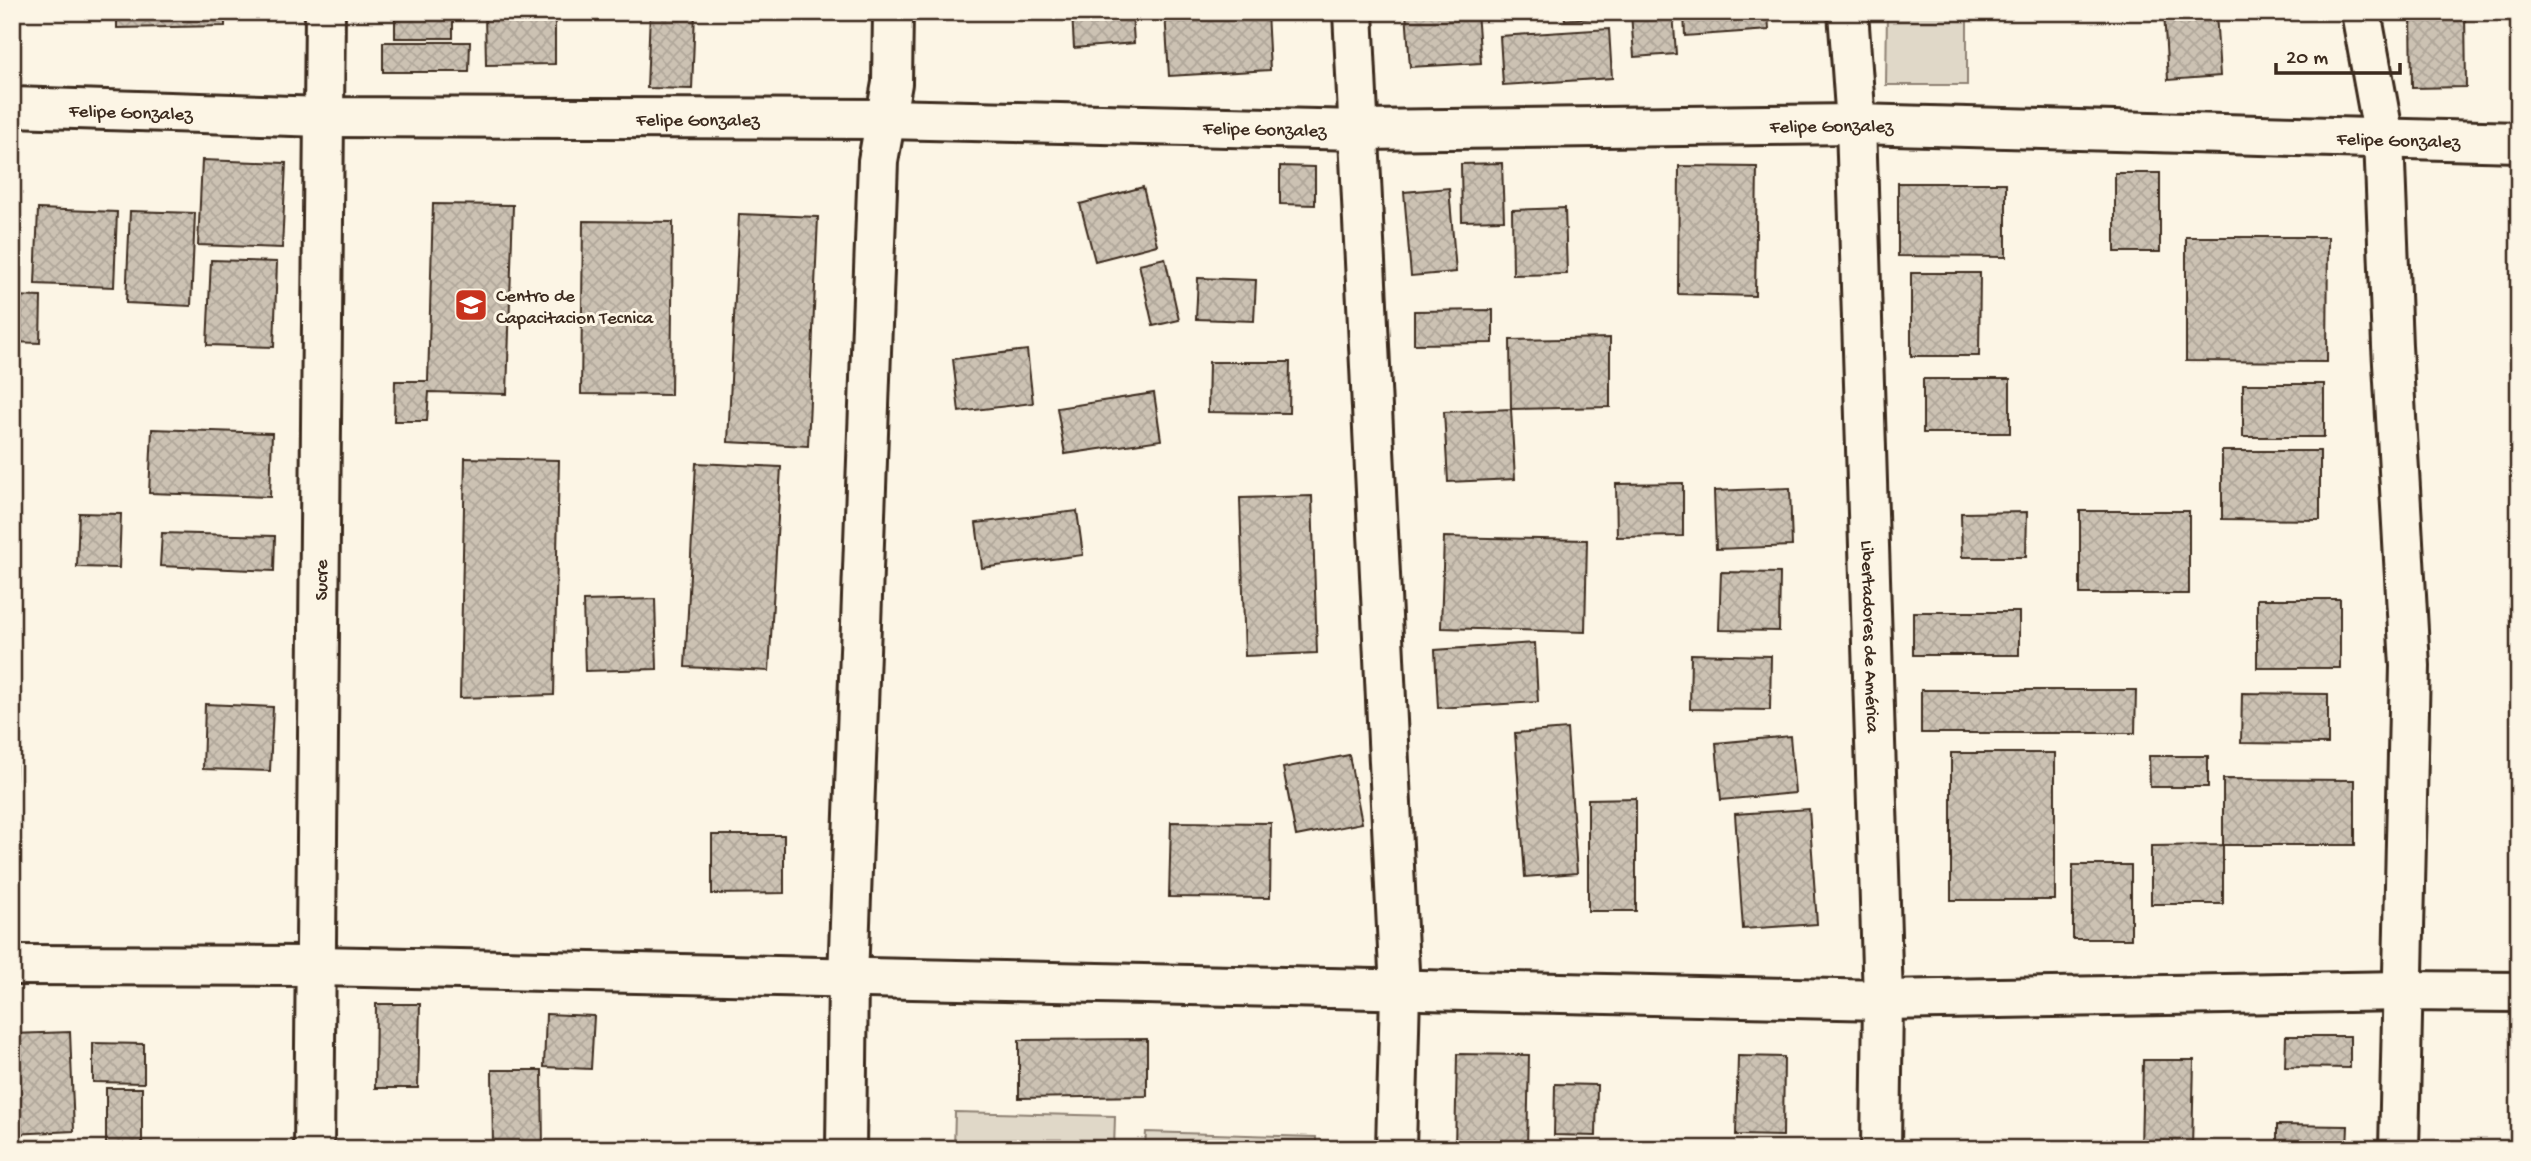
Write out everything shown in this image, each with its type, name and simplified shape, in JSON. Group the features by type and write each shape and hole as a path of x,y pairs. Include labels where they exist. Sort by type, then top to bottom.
{"street":[{"name":"Sucre","path":"314,1149 326,12"},
{"path":"846,1149 848,978 878,161 892,83 893,12"},
{"path":"1353,12 1400,991 1396,1149"},
{"name":"Libertadores de América","path":"1848,12 1856,124 1883,1000 1881,1149"},
{"path":"2361,12 2384,138 2392,346 2410,666 2399,1149"},
{"name":"Felipe Gonzalez","path":"12,107 323,117 885,119 1360,130 1856,124 2519,142"},
{"path":"12,965 317,966 1883,1000 2402,991 2519,992"}],"shaded area":[{"path":"1887,12 1967,12 1967,85 1886,85"},
{"path":"955,1112 1115,1116 1114,1149 954,1149"},
{"path":"1146,1132 1316,1137 1316,1149 1145,1149"}],"building":[{"path":"117,12 225,12 225,26 117,28"},
{"path":"395,12 453,12 453,38 395,38"},
{"path":"485,12 555,12 555,64 486,65"},
{"path":"650,12 695,12 692,89 647,88"},
{"path":"1072,12 1132,12 1134,43 1074,48"},
{"path":"1165,12 1267,12 1270,70 1169,76"},
{"path":"1406,12 1477,12 1481,63 1410,67"},
{"path":"1564,12 1603,12 1604,17 1565,20"},
{"path":"1631,12 1673,12 1676,54 1634,57"},
{"path":"1684,12 1768,12 1769,30 1685,36"},
{"path":"2164,12 2216,12 2220,76 2168,80"},
{"path":"2465,12 2466,87 2412,88 2411,13"},
{"path":"1609,29 1612,78 1503,85 1500,36"},
{"path":"383,42 470,42 469,72 383,72"},
{"path":"202,160 286,163 282,248 198,245"},
{"path":"1502,163 1504,220 1462,221 1461,164"},
{"path":"1280,166 1315,167 1315,205 1280,204"},
{"path":"1679,166 1757,167 1755,296 1678,294"},
{"path":"2115,173 2160,173 2160,252 2115,252"},
{"path":"1898,183 2006,183 2006,257 1898,256"},
{"path":"1143,187 1157,245 1095,261 1080,204"},
{"path":"1449,188 1456,272 1411,276 1404,192"},
{"path":"433,204 513,205 507,394 429,392 427,421 394,421 395,381 428,381"},
{"path":"1565,208 1567,274 1513,275 1512,210"},
{"path":"38,209 117,212 114,287 35,284"},
{"path":"130,211 195,213 191,306 126,303"},
{"path":"739,214 818,217 808,446 728,442"},
{"path":"583,221 673,222 671,395 581,394"},
{"path":"2186,237 2328,237 2327,362 2186,361"},
{"path":"1165,258 1179,320 1153,326 1139,264"},
{"path":"211,260 277,262 274,347 207,345"},
{"path":"1911,273 1980,273 1979,356 1911,356"},
{"path":"1198,278 1256,280 1254,321 1196,319"},
{"path":"12,296 41,297 40,343 12,342"},
{"path":"1493,310 1493,343 1414,344 1414,311"},
{"path":"1610,338 1610,407 1511,409 1510,340"},
{"path":"1027,350 1033,403 959,412 953,359"},
{"path":"1209,362 1290,362 1289,413 1208,412"},
{"path":"1923,379 2010,379 2010,433 1923,433"},
{"path":"2243,384 2324,384 2324,437 2243,437"},
{"path":"1154,393 1161,440 1065,454 1057,408"},
{"path":"1511,409 1515,479 1448,482 1444,412"},
{"path":"152,429 272,433 270,497 149,493"},
{"path":"2222,451 2320,451 2320,520 2222,519"},
{"path":"465,458 559,460 554,695 460,698"},
{"path":"696,463 781,467 769,671 685,667"},
{"path":"1683,483 1683,536 1617,537 1616,484"},
{"path":"1790,488 1792,546 1716,549 1714,491"},
{"path":"1312,496 1317,653 1245,656 1240,498"},
{"path":"1077,511 1083,555 982,568 976,523"},
{"path":"2080,511 2189,511 2189,594 2080,594"},
{"path":"2027,512 2026,557 1962,557 1961,513"},
{"path":"79,513 121,514 119,568 77,567"},
{"path":"162,533 275,536 274,571 160,566"},
{"path":"1444,537 1587,540 1585,632 1441,628"},
{"path":"1721,572 1780,573 1779,631 1719,630"},
{"path":"655,599 657,669 585,671 583,601"},
{"path":"2257,599 2340,599 2340,668 2257,668"},
{"path":"1913,612 2019,612 2019,655 1913,655"},
{"path":"1535,643 1538,702 1438,708 1435,650"},
{"path":"1691,654 1771,656 1770,710 1690,709"},
{"path":"1921,690 2136,690 2135,733 1921,733"},
{"path":"2242,693 2328,694 2328,744 2241,743"},
{"path":"205,704 273,707 270,771 203,769"},
{"path":"1567,729 1577,873 1525,877 1515,733"},
{"path":"12,732 17,732 13,835 12,835"},
{"path":"1790,736 1795,793 1721,800 1716,743"},
{"path":"1951,753 2055,753 2055,900 1951,900"},
{"path":"1349,755 1362,823 1296,836 1283,768"},
{"path":"2149,756 2208,756 2208,787 2150,787"},
{"path":"2223,779 2355,780 2355,845 2223,845"},
{"path":"1636,798 1636,911 1588,911 1588,799"},
{"path":"1809,809 1817,924 1743,929 1735,814"},
{"path":"1171,822 1271,823 1270,898 1169,897"},
{"path":"712,835 784,835 784,893 712,894"},
{"path":"2223,845 2223,904 2151,904 2151,846"},
{"path":"2073,865 2131,865 2131,939 2073,939"},
{"path":"376,1004 420,1004 418,1088 375,1088"},
{"path":"546,1014 594,1016 591,1069 544,1067"},
{"path":"70,1032 74,1131 12,1134 12,1034"},
{"path":"2286,1036 2350,1036 2350,1068 2285,1067"},
{"path":"1147,1039 1147,1096 1019,1098 1019,1040"},
{"path":"93,1043 144,1044 144,1083 93,1082"},
{"path":"1457,1054 1529,1055 1527,1149 1455,1149"},
{"path":"1738,1056 1784,1057 1783,1136 1736,1135"},
{"path":"2143,1060 2194,1060 2192,1149 2141,1149"},
{"path":"492,1070 542,1070 543,1149 493,1149"},
{"path":"1555,1084 1597,1085 1596,1136 1554,1135"},
{"path":"106,1088 142,1088 142,1149 106,1149"},
{"path":"2277,1125 2348,1126 2347,1149 2277,1149"}],"place":[{"name":"Centro de Capacitacion Tecnica","path":"471,305"}]}
